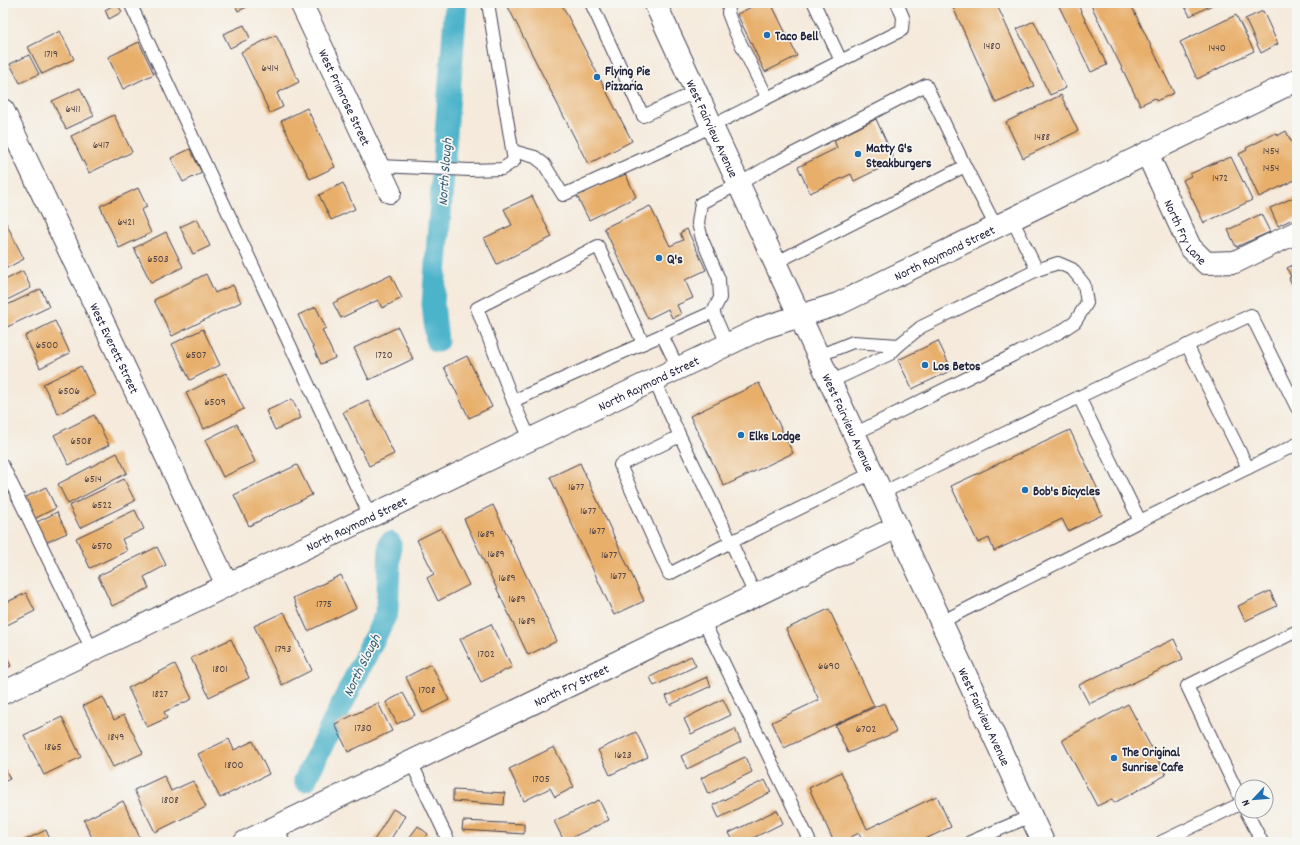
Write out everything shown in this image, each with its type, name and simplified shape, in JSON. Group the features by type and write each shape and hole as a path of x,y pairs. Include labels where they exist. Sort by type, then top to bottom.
{"street":[{"name":"West Primrose Street","path":"301,3 390,192"},
{"name":"West Fairview Avenue","path":"655,3 1043,842"},
{"name":"North Raymond Street","path":"3,693 727,344 762,328 838,304 1297,80"},
{"name":"West Everett Street","path":"3,110 227,585"},
{"name":"North Fry Lane","path":"1147,153 1190,247 1206,263 1235,262 1297,232"},
{"name":"North Fry Street","path":"245,842 281,834 411,762 897,527"}],"lane":[{"path":"130,3 370,516"},
{"path":"378,166 470,170 502,169 514,162 488,3"},
{"path":"591,3 643,116 695,92"},
{"path":"730,3 728,12 736,34 767,97"},
{"path":"814,3 840,61"},
{"path":"512,150 535,157 544,164 564,195 678,143 902,30 903,17 897,3"},
{"path":"513,401 713,312 720,298 720,279 702,239 698,223 701,203 926,85 965,166 1037,270"},
{"path":"775,263 965,166"},
{"path":"530,439 513,401 477,308 598,246 643,343"},
{"path":"830,382 890,354 920,327 1037,270 1058,263 1072,269 1084,284 1087,303 1075,322 1060,332 854,434"},
{"path":"713,312 727,344"},
{"path":"882,493 1252,314 1297,408"},
{"path":"662,335 678,368"},
{"path":"818,356 853,342 899,345"},
{"path":"1187,345 1248,468"},
{"path":"654,380 755,595"},
{"path":"1078,397 1140,521"},
{"path":"680,436 620,465 669,574 872,473"},
{"path":"941,622 1140,521 1297,444"},
{"path":"3,466 92,650"},
{"path":"703,620 810,842"},
{"path":"1234,786 1187,686 1297,631"},
{"path":"411,762 449,842"},
{"path":"1161,842 1234,807"},
{"path":"970,842 1030,816"},
{"path":"1250,819 1262,842"}],"building":[{"path":"117,3 122,12 109,19 105,10"},
{"path":"234,3 256,3 238,11"},
{"path":"506,3 561,3 632,141 588,164"},
{"name":"Taco Bell","path":"760,3 771,3 797,56 765,72 737,14"},
{"path":"951,3 996,3 1034,86 996,103"},
{"path":"1065,3 1077,3 1107,65 1091,72 1059,6"},
{"path":"1090,3 1130,3 1174,93 1156,101 1155,98 1140,105"},
{"path":"1183,3 1216,3 1190,16"},
{"path":"1263,11 1278,44 1261,53 1245,19"},
{"path":"1236,15 1254,51 1197,79 1180,42"},
{"path":"1034,21 1066,88 1050,95 1017,29"},
{"path":"244,25 250,38 230,48 223,34"},
{"path":"60,31 74,59 42,74 28,47"},
{"path":"276,35 299,82 277,93 283,107 270,113 241,52"},
{"path":"139,42 154,74 123,89 108,57"},
{"path":"29,55 39,74 20,83 10,64"},
{"path":"80,88 94,116 66,129 52,101"},
{"path":"1061,95 1078,131 1023,158 1006,122"},
{"path":"307,108 335,167 310,179 281,121"},
{"path":"114,115 132,152 89,173 71,136"},
{"name":"Matty G's Steakburgers","path":"876,119 895,161 854,181 851,174 810,193 798,167 837,148 834,140"},
{"path":"1286,131 1297,153 1297,179 1259,197 1239,154 1247,150 1246,148 1276,133 1277,136"},
{"path":"190,149 202,173 183,182 171,158"},
{"path":"1231,157 1252,200 1204,223 1183,180 1191,176 1190,174"},
{"path":"625,173 636,197 589,220 577,196"},
{"path":"343,183 355,209 331,220 319,195"},
{"path":"138,188 147,207 141,210 151,233 119,248 100,206"},
{"path":"532,196 552,237 497,264 484,238 512,225 504,209"},
{"path":"1297,196 1297,217 1278,226 1270,208"},
{"name":"Q's","path":"650,206 670,246 683,240 680,233 687,229 706,270 685,280 693,298 677,305 681,314 672,318 668,309 648,319 604,228"},
{"path":"1261,214 1270,232 1236,247 1228,230"},
{"path":"197,219 210,246 193,254 180,227"},
{"path":"6,223 24,259 3,270 3,224"},
{"path":"166,232 183,267 151,283 134,248"},
{"path":"1297,263 1297,294 1289,278 1291,277 1287,268"},
{"path":"23,271 31,288 3,302 3,281"},
{"path":"206,274 215,293 233,285 241,302 172,336 154,300"},
{"path":"391,275 402,298 382,308 378,300 341,318 333,303"},
{"path":"41,289 49,307 3,329 3,307"},
{"path":"316,307 326,328 322,330 335,358 321,364 298,315"},
{"path":"55,321 70,353 40,368 25,336"},
{"path":"398,327 413,359 369,380 354,348"},
{"path":"203,329 220,365 190,380 172,344"},
{"name":"Los Betos","path":"938,341 952,370 912,389 898,360"},
{"path":"467,356 492,407 469,418 444,367"},
{"path":"81,366 95,395 58,414 43,384"},
{"path":"226,373 244,409 204,429 186,393"},
{"name":"Elks Lodge","path":"759,383 793,453 724,486 690,416"},
{"path":"292,399 301,418 275,430 266,411"},
{"path":"368,400 394,454 369,466 343,412"},
{"path":"94,415 109,445 69,465 54,435"},
{"path":"237,424 255,462 223,477 205,440"},
{"name":"Bob's Bicycles","path":"1070,430 1100,494 1094,497 1102,515 1068,531 1062,519 994,551 989,538 978,543 951,486"},
{"path":"117,453 127,473 68,504 58,484"},
{"path":"580,463 644,601 614,615 550,477"},
{"path":"297,465 312,495 249,526 234,495"},
{"path":"124,479 135,501 80,528 69,506"},
{"path":"46,487 56,508 34,519 24,498"},
{"path":"493,505 557,641 528,655 464,519"},
{"path":"135,510 144,529 122,539 127,551 90,568 76,538"},
{"path":"57,512 67,533 45,543 35,523"},
{"path":"441,528 469,585 438,601 427,578 434,574 417,540"},
{"path":"157,547 166,565 144,577 149,588 112,606 98,576"},
{"path":"341,575 356,608 308,631 293,598"},
{"path":"1270,591 1277,606 1245,621 1238,606"},
{"path":"26,593 35,611 3,627 3,604"},
{"path":"829,609 874,706 784,748 772,722 819,700 786,629"},
{"path":"284,612 312,670 282,685 254,626"},
{"path":"491,624 512,667 481,682 460,639"},
{"path":"231,639 249,678 209,697 191,658"},
{"path":"1174,639 1183,659 1089,704 1079,685"},
{"path":"3,650 11,666 3,670"},
{"path":"691,656 696,666 654,686 650,677"},
{"path":"175,664 192,699 164,712 167,718 147,727 128,688"},
{"path":"431,664 449,700 423,713 406,677"},
{"path":"707,677 711,686 670,705 666,696"},
{"path":"403,693 415,715 397,724 386,702"},
{"path":"103,697 114,720 124,715 143,753 113,767 83,706"},
{"path":"723,699 731,715 691,734 684,719"},
{"path":"378,703 392,731 348,752 335,724"},
{"path":"884,703 896,732 848,753 835,725"},
{"name":"The Original Sunrise Cafe","path":"1128,704 1166,775 1114,803 1112,799 1097,806 1062,740"},
{"path":"62,717 81,757 44,775 24,735"},
{"path":"735,729 741,742 687,769 681,756"},
{"path":"636,732 648,757 610,775 598,750"},
{"path":"229,739 234,750 253,741 269,774 220,798 198,754"},
{"path":"554,747 574,787 555,797 550,788 524,801 509,769"},
{"path":"745,757 752,772 708,794 701,778"},
{"path":"3,764 10,779 3,782"},
{"path":"841,772 867,829 937,796 951,827 919,842 863,842 859,833 841,842 834,842 809,788"},
{"path":"164,776 171,791 193,781 206,807 155,832 134,790"},
{"path":"765,780 771,792 719,818 713,805"},
{"path":"453,790 505,793 504,805 453,801"},
{"path":"599,800 609,820 564,841 554,821"},
{"path":"123,801 140,838 132,842 94,842 84,820"},
{"path":"393,809 405,816 389,842 373,842"},
{"path":"777,810 783,823 745,842 734,842 729,833"},
{"path":"463,821 524,824 524,834 462,830"},
{"path":"418,826 428,834 423,842 406,842"},
{"path":"46,830 51,842 21,842"}],"waterway":[{"name":"North Slough","path":"437,341 433,304 456,3"},
{"name":"North Slough","path":"305,780 387,612 390,543"}],"place":[{"name":"Taco Bell","path":"767,35"},
{"name":"Flying Pie Pizzaria","path":"597,77"},
{"name":"Matty G's Steakburgers","path":"858,154"},
{"name":"Q's","path":"659,258"},
{"name":"Los Betos","path":"925,365"},
{"name":"Elks Lodge","path":"741,435"},
{"name":"Bob's Bicycles","path":"1025,490"},
{"name":"The Original Sunrise Cafe","path":"1114,758"}]}
